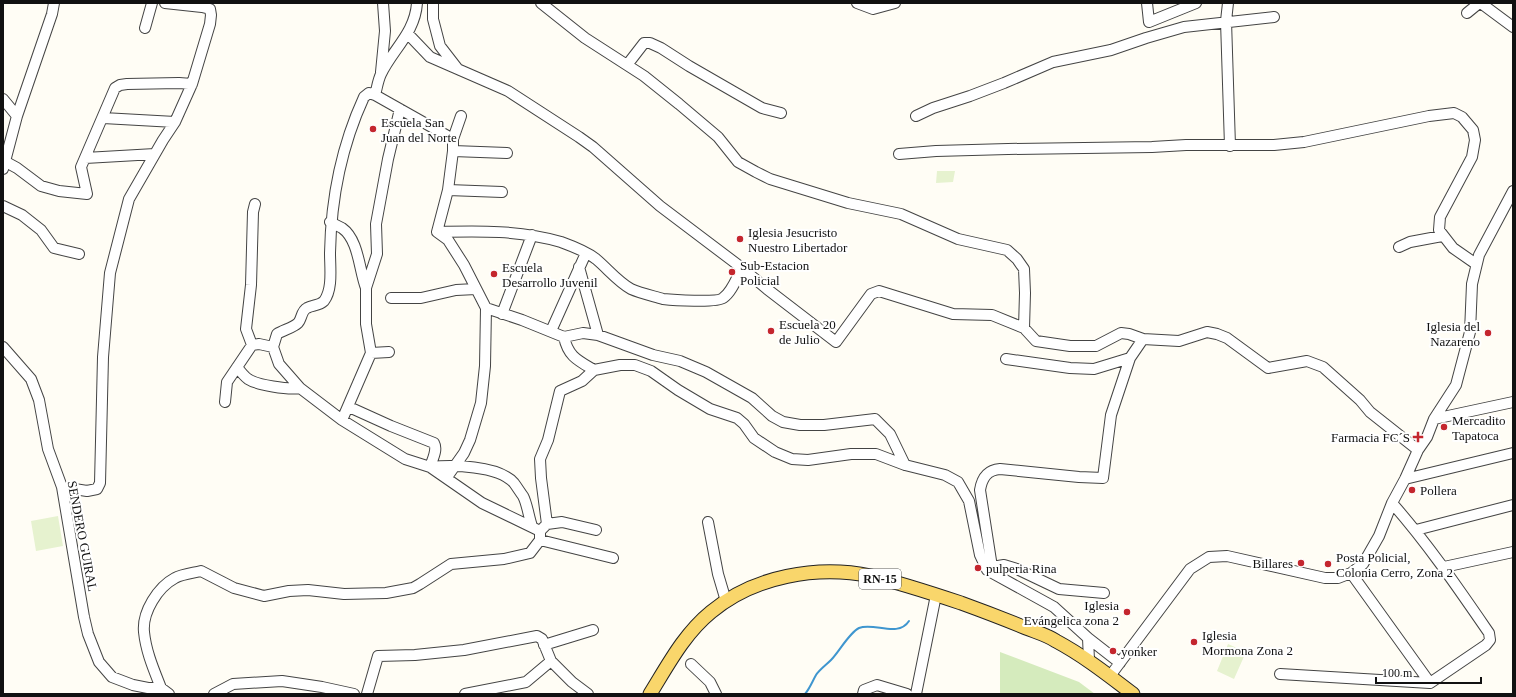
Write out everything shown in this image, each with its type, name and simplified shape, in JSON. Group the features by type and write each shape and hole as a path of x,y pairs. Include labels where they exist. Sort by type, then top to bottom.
{"main road":[{"name":"RN-15","path":"650,694 677,650 694,628 711,612 726,601 763,583 804,573 828,572 870,576 988,612 1054,640 1090,660 1133,694"}],"street":[{"path":"54,3 52,14 17,116 4,166 17,168 41,186 59,191 88,194 81,167 115,88 120,85 127,84 192,84"},
{"path":"145,28 152,3"},
{"path":"62,487 87,491 97,489 100,482 103,357 110,273 129,199 175,122 192,84 212,15 210,9 165,3"},
{"path":"375,95 381,74 385,31 383,3"},
{"path":"381,74 408,34 417,10 417,3"},
{"path":"433,3 433,19 440,46 457,68"},
{"path":"541,3 585,38 627,65 707,127 718,137 738,162 770,179 848,203 901,214 958,239 1008,250 1024,269 1024,328"},
{"path":"857,3 873,9 895,3"},
{"path":"1147,3 1149,22 1196,3"},
{"path":"1228,3 1226,21 1230,146"},
{"path":"1467,13 1478,4 1482,4 1513,27"},
{"path":"916,116 933,108 1004,83 1053,62 1111,50 1184,27 1226,21 1274,18"},
{"path":"408,34 430,57 508,91 593,147 660,206 836,342 871,294 879,291 953,314 992,315 1024,328 1036,341 1070,346 1096,346 1121,333 1143,339 1179,341 1207,332 1227,338 1268,368 1308,361 1323,367 1360,400 1370,412 1418,450"},
{"path":"627,65 644,43 647,42 661,48 762,108 781,113"},
{"path":"452,139 375,95 369,93 364,97 354,118 346,144 330,222 330,289 321,303 308,307 304,310 300,321 295,326 277,334 273,347 279,364 300,388 306,391 342,420 405,459 430,467 447,477 482,503 506,515 540,530 613,558"},
{"path":"3,99 17,116"},
{"path":"342,420 349,407 371,353 366,324 366,288 377,254 376,224 388,159 400,109"},
{"path":"899,154 936,151 1008,149 1152,147 1186,145 1274,145 1304,142 1429,116 1454,113 1462,117 1473,130 1475,140 1474,148 1472,157 1440,217 1439,230 1442,236 1453,248 1476,264"},
{"path":"437,232 448,190 453,151 452,139 461,116"},
{"path":"103,118 175,122"},
{"path":"453,151 507,153"},
{"path":"86,158 155,154"},
{"path":"448,190 502,192"},
{"path":"1110,676 1190,569 1209,557 1227,556 1325,578 1338,578 1351,573 1362,564 1379,536 1392,503 1406,479 1418,450 1427,437 1434,419 1456,385 1470,332 1472,284 1476,264 1479,255 1513,192"},
{"path":"252,345 246,329 251,285 253,212 255,204"},
{"path":"3,206 22,215 41,230 54,248 80,254"},
{"path":"330,222 343,229 354,244 357,251 360,271 366,288"},
{"path":"437,232 492,231 532,235 561,242 586,253 613,276 632,289 664,299 700,301 722,300 742,268"},
{"path":"437,232 448,240 464,265 486,308 485,366 481,403 470,440 464,453 447,477"},
{"path":"502,314 532,235"},
{"path":"1399,247 1410,242 1442,236"},
{"path":"551,331 586,253"},
{"path":"579,267 598,335"},
{"path":"391,298 421,298 456,290 476,289"},
{"path":"486,308 564,337 583,333 598,335 653,355 680,361 706,372 752,398 772,416 783,422 800,425 876,419 890,434 905,465"},
{"path":"564,337 566,348 571,354 594,370"},
{"path":"989,568 980,498 981,480 988,473 1000,469 1103,478 1111,415 1130,358 1143,339"},
{"path":"225,402 227,382 252,345 259,344 273,347"},
{"name":"SENDERO GUIRAL","path":"3,347 31,379 39,400 48,449 62,487 84,617 88,634 99,662 112,677 133,685 165,691"},
{"path":"371,353 389,352"},
{"path":"1006,359 1070,368 1094,369 1130,358"},
{"path":"165,691 146,646 144,630 146,615 152,601 168,582 176,577 202,571 234,588 264,596 308,590 344,594 386,593 412,588 451,564 504,559 530,552 535,548 540,530 540,459 548,440 560,391 582,381 594,370 620,365 635,365 651,371 678,390 710,409 737,418 744,424 754,438 775,452 792,459 808,460 851,454 876,454 905,465 945,475 958,482 969,500 980,555 989,568 1054,607 1088,638 1120,663"},
{"path":"237,367 248,379 275,387 292,389 300,388"},
{"path":"1434,419 1513,402"},
{"path":"349,407 434,443 436,450 430,467"},
{"path":"1406,479 1513,454"},
{"path":"430,467 455,465 482,469 500,474 513,482 524,498 540,530"},
{"path":"1280,674 1430,683 1490,640 1489,633 1444,567 1416,530 1392,503"},
{"path":"1416,530 1513,505"},
{"path":"540,530 562,522 596,530"},
{"path":"708,522 718,574 726,601"},
{"path":"1444,567 1513,552"},
{"path":"989,568 1004,565 1017,569 1059,588 1104,593"},
{"path":"1351,573 1430,683"},
{"path":"916,694 936,595"},
{"path":"544,645 593,630"},
{"path":"367,694 378,656 415,655 464,650 537,636 542,639 551,661 572,682 588,694"},
{"path":"1088,638 1090,660"},
{"path":"465,694 526,682 551,661"},
{"path":"691,664 710,682 716,694"},
{"path":"214,694 233,684 282,681 322,687 354,694"},
{"path":"863,694 864,690 877,685 907,694"}],"green space":[{"path":"937,171 955,171 953,182 936,183"},
{"path":"58,516 63,546 36,551 31,521"},
{"path":"1228,644 1246,652 1234,679 1217,671"},
{"path":"1000,652 1079,682 1095,694 1000,694"}],"waterway":[{"path":"805,694 817,673 834,657 855,630 865,627 892,629 899,628 904,626 909,621"}],"place":[{"name":"Escuela San Juan del Norte","path":"373,129"},
{"name":"Iglesia Jesucristo Nuestro Libertador","path":"740,239"},
{"name":"Sub-Estacion Policial","path":"732,272"},
{"name":"Escuela Desarrollo Juvenil","path":"494,274"},
{"name":"Escuela 20 de Julio","path":"771,331"},
{"name":"Iglesia del Nazareno","path":"1488,333"},
{"name":"Mercadito Tapatoca","path":"1444,427"},
{"name":"Farmacia FC´S","path":"1418,437"},
{"name":"Pollera","path":"1412,490"},
{"name":"Billares","path":"1301,563"},
{"name":"Posta Policial, Colonia Cerro, Zona 2","path":"1328,564"},
{"name":"pulperia Rina","path":"978,568"},
{"name":"Iglesia Evángelica zona 2","path":"1127,612"},
{"name":"Iglesia Mormona Zona 2","path":"1194,642"},
{"name":"yonker","path":"1113,651"}]}
